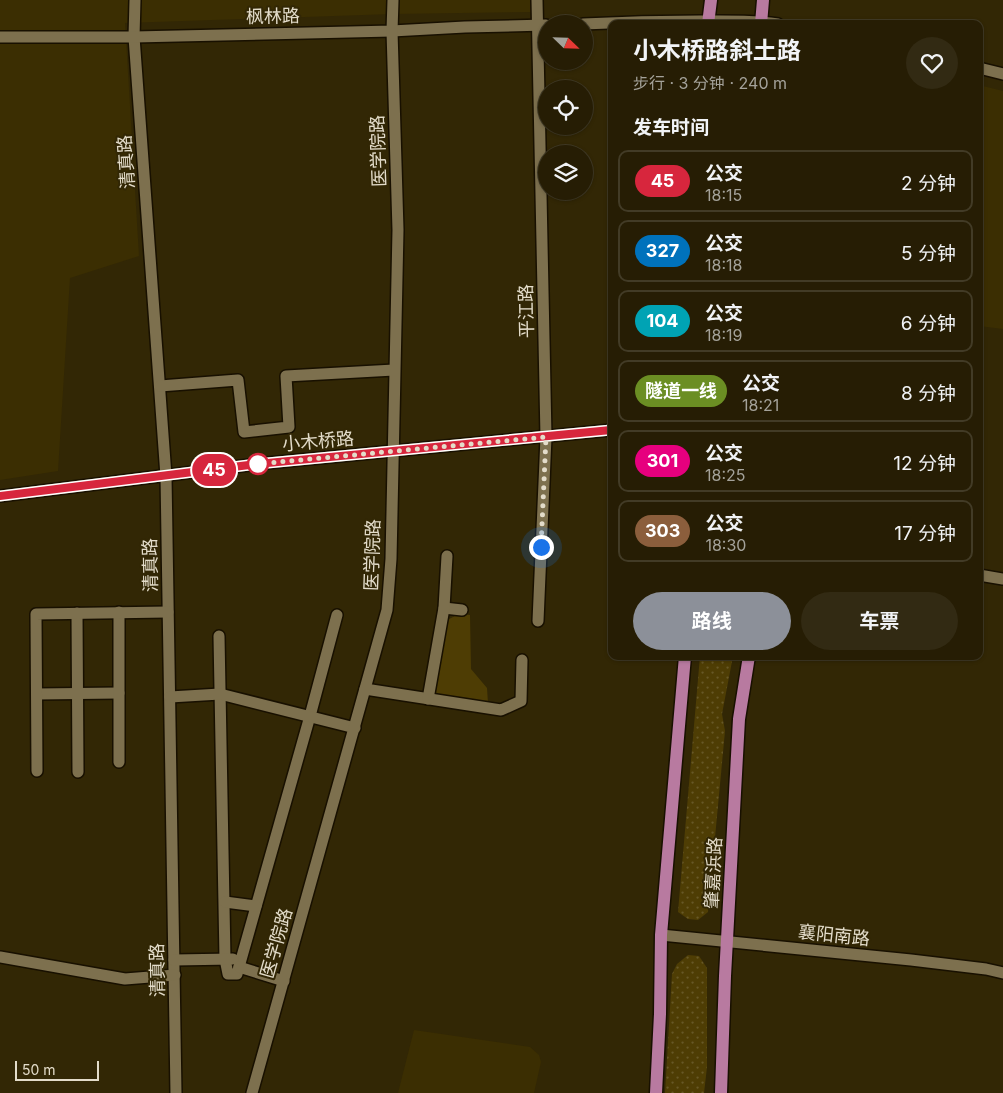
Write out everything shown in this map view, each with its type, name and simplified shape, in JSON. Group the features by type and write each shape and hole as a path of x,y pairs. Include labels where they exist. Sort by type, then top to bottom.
{"main road":[{"path":"708,20 711,0"},
{"path":"761,20 763,0"},
{"path":"656,1093 661,935 684,660"},
{"name":"肇嘉浜路","path":"722,1093 725,976 739,719 748,660"}],"street":[{"name":"清真路","path":"135,0 134,37 166,476 176,1093"},
{"name":"医学院路","path":"252,1093 387,610 391,559 398,230 392,0"},
{"name":"平江路","path":"537,0 540,15"},
{"path":"593,24 608,23"},
{"name":"枫林路","path":"0,37 134,37 392,31 538,25"},
{"path":"983,69 1003,74"},
{"name":"平江路","path":"538,621 546,437 542,70"},
{"path":"160,386 238,380 244,432 289,427 286,376 394,370"},
{"name":"小木桥路","path":"0,496 257,464 608,430"},
{"path":"428,699 444,608 447,556"},
{"path":"983,576 1003,579"},
{"path":"444,608 462,610"},
{"path":"119,612 119,762"},
{"path":"37,771 36,614 168,612"},
{"path":"77,613 78,772"},
{"path":"240,963 338,615"},
{"path":"219,636 225,958"},
{"path":"365,689 501,710 521,702 522,660"},
{"path":"37,694 119,693"},
{"path":"170,698 220,694 355,728"},
{"path":"224,902 256,906"},
{"name":"襄阳南路","path":"661,935 910,960 986,969 1003,973"},
{"path":"0,957 125,980 175,975"},
{"path":"174,960 225,958 284,981"}],"shaded area":[{"path":"0,0 533,0 533,12 392,14 125,23 139,256 70,278 58,471 0,480"},
{"path":"983,86 1003,91 1003,329 983,326"},
{"path":"459,614 470,615 471,669 487,688 488,703 435,695 447,620"},
{"path":"700,660 732,660 722,714 725,731 708,912 698,920 688,919 678,912"},
{"path":"688,955 699,956 707,968 707,1067 704,1093 665,1093 672,974 677,964"},
{"path":"414,1030 530,1047 539,1055 541,1062 534,1093 398,1093"}],"bus line":[{"name":"45","path":"0,496 257,464 608,430"}],"route":[{"path":"258,464 546,437 541,547"}]}
